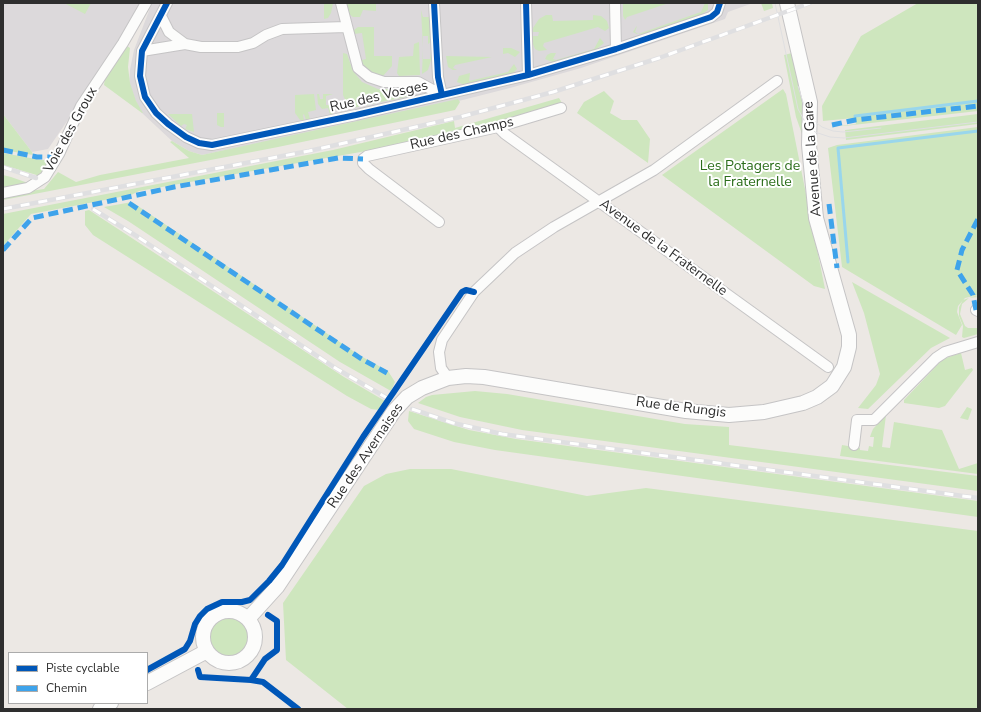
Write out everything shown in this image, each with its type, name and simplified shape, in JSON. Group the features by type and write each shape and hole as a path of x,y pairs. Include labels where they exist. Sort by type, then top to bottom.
{"main road":[{"name":"Avenue de la Gare","path":"787,3 810,102 809,145 816,218 837,290"},
{"name":"Rue de Rungis","path":"448,378 466,376 484,377 710,414 751,414 777,410 803,403 822,394 832,386 844,367 849,347 849,335 837,290"},
{"name":"Rue des Avernaises","path":"248,619 277,587 394,411 407,397 422,388 448,378"},
{"path":"231,611 240,613 248,619 253,626 256,635 255,644 251,652 244,660 228,664 212,658 207,651 204,642 204,633 207,624 213,617 221,612 231,611"},
{"path":"148,682 207,651"},
{"path":"100,709 109,704"}],"street":[{"name":"Voie des Groux","path":"3,193 28,188 45,177 59,154 81,106 123,43 146,3"},
{"name":"Rue des Vosges","path":"167,3 142,51 140,76 145,97 156,113 186,138 212,145 356,116 528,75 616,49 711,17 717,12 720,3"},
{"path":"340,3 358,68 369,78 384,82 418,82 442,95"},
{"path":"434,3 438,77 442,95"},
{"path":"526,3 528,75"},
{"path":"615,3 616,49"},
{"path":"160,16 169,32 185,44"},
{"path":"142,51 185,44 201,47 238,47 252,43 266,35 282,29 346,27"},
{"path":"448,378 441,368 439,352 442,340 474,292 515,253 554,227 654,170 777,81"},
{"name":"Rue des Champs","path":"439,222 370,169 363,163 363,159 367,156 498,127 561,108"},
{"name":"Avenue de la Fraternelle","path":"498,127 505,134 828,367"},
{"path":"854,445 857,420 874,420 936,358 945,352 978,342"}],"shaded area":[{"path":"3,3 142,3 107,63 48,149 32,152 3,114"},
{"path":"152,3 753,3 728,12 725,19 581,68 510,88 439,106 202,155 189,151 172,141 142,113 129,89 130,70 134,50"}],"green space":[{"path":"64,3 91,3 85,14"},
{"path":"324,3 333,3 331,13 328,18 324,19"},
{"path":"347,3 376,3 376,11 363,10 360,17 353,17 349,14"},
{"path":"623,3 669,3 627,17 625,20 623,16"},
{"path":"705,3 708,4 708,10 699,16 646,34 638,34 701,12"},
{"path":"761,3 772,3 773,8 764,11"},
{"path":"918,3 978,3 978,111 844,126 840,126 856,124 854,118 823,121 822,106 861,36"},
{"path":"421,10 423,17 430,17 433,40 428,44 428,36 423,36 423,47"},
{"path":"546,15 552,15 553,21 593,20 593,15 601,16 607,21 609,28 605,31 598,27 544,43 543,46 547,50 539,51 535,49 532,42 533,36 538,36 539,32 533,32 533,28 539,19"},
{"path":"358,27 374,27 374,56 392,56 392,66 382,77 368,70 362,63 362,60 366,59 362,33 354,34 354,30"},
{"path":"600,38 604,43 594,51 555,63 545,59 547,55 551,53 556,53 553,59 556,60 594,49"},
{"path":"419,42 420,75 399,76 397,73 399,57 413,56 414,44"},
{"path":"124,44 130,48 128,67 130,83 136,101 143,113 104,85 106,70"},
{"path":"503,48 511,48 520,52 515,57 508,53 503,54"},
{"path":"423,49 423,59 430,59 431,52 433,60 431,60 428,70 422,74"},
{"path":"343,53 347,54 353,71 362,82 378,89 415,89 415,95 352,108 347,104 343,95"},
{"path":"792,53 804,101 802,134 796,117 784,55"},
{"path":"446,56 492,57 455,65 453,68 457,70 453,70 448,67"},
{"path":"514,64 517,69 512,74 465,85 457,82 459,76 470,73 469,81 508,72"},
{"name":"Les Potagers de la Fraternelle","path":"783,89 786,94 825,289 814,286 662,175"},
{"path":"604,91 614,101 610,113 622,120 637,120 650,139 648,163 577,113 584,102"},
{"path":"314,94 316,110 308,112 310,119 306,120 304,114 304,120 300,120 295,113 295,95"},
{"path":"317,94 319,94 320,99 323,99 323,94 333,94 326,96 326,105 334,105 334,113 330,114 328,108 322,109 318,104"},
{"path":"559,98 562,103 466,130 406,144 139,191 131,195 31,214 3,246 3,214 333,150 454,121 455,128"},
{"path":"458,99 460,102 455,110 278,147 3,200 3,195 44,189 58,172 76,182 100,175 189,158 170,142 172,141 189,151 202,155"},
{"path":"217,113 224,113 224,127 217,125"},
{"path":"3,114 32,152 33,155 3,150"},
{"path":"168,114 192,114 194,132 185,129 187,125 184,124 181,126"},
{"path":"978,114 978,124 846,140 845,130"},
{"path":"978,127 978,295 965,298 958,306 957,312 962,325 956,335 842,267 828,148 837,145"},
{"path":"3,153 41,160 54,160 40,176 3,165"},
{"path":"3,175 11,177 28,183 3,188"},
{"path":"132,202 359,355 388,371 395,382 391,391 340,362 128,221 104,207"},
{"path":"89,210 344,377 385,401 380,410 371,409 347,396 93,235 85,225 85,211"},
{"path":"852,282 950,338 931,348 868,409 858,408 876,385 880,374 864,313"},
{"path":"969,298 962,304 960,314 965,326 968,328 978,328 978,334 964,338 962,337 963,326 959,316 959,307 963,300"},
{"path":"961,353 965,370 972,368 973,370 945,406 939,408 904,403 904,400 943,359"},
{"path":"475,391 507,394 685,424 729,427 729,445 978,476 978,491 522,430 460,417 418,403 426,397 432,395"},
{"path":"967,407 972,409 968,420 960,418"},
{"path":"409,411 469,430 516,439 978,501 978,517 495,450 454,442 414,429 408,421"},
{"path":"886,415 882,447 890,448 894,422 942,430 959,469 978,463 978,474 840,456 842,445 868,451 869,446 873,447 874,437 870,437 873,429"},
{"path":"410,469 451,469 587,496 646,488 978,531 978,709 348,709 286,660 283,603 364,486 386,474"},
{"path":"225,618 233,618 243,623 247,630 247,644 243,651 233,656 225,656 215,651 213,648 210,641 210,633 215,623 218,621"}],"waterway":[{"path":"855,116 978,101"},
{"path":"848,262 838,148 978,131"}],"tram line":[{"path":"775,3 798,109 805,122 815,132 830,137 844,138 978,122"},
{"path":"798,86 805,109 813,120 822,127 833,131 843,132 881,128"}],"railway":[{"path":"3,209 309,151 460,117 553,92 659,58 810,3"},
{"path":"3,167 36,178"},
{"path":"93,209 138,237 337,369 387,398"},
{"path":"412,409 453,423 502,434 978,498"}],"marked path":[{"path":"832,125 855,120 978,106"},
{"path":"3,150 37,157 57,157"},
{"path":"3,250 32,218 174,187 338,158 363,159"},
{"path":"129,203 360,358 387,373"},
{"path":"829,204 837,268"},
{"path":"976,310 973,295 957,270 962,250 978,219"}],"cycle path":[{"path":"167,3 142,51 140,76 145,97 156,113 186,137 199,143 212,145 356,115 528,75 616,49 711,17 717,12 720,3"},
{"path":"434,3 438,77 442,95"},
{"path":"526,3 528,75"},
{"path":"148,669 185,649 190,641 195,624 207,609 222,602 242,602 250,600 269,581 282,565 363,437 462,292 466,290 474,292"},
{"path":"198,670 200,677 251,680 265,659 277,650 277,621 268,615"},
{"path":"251,680 263,682 298,709"}]}
